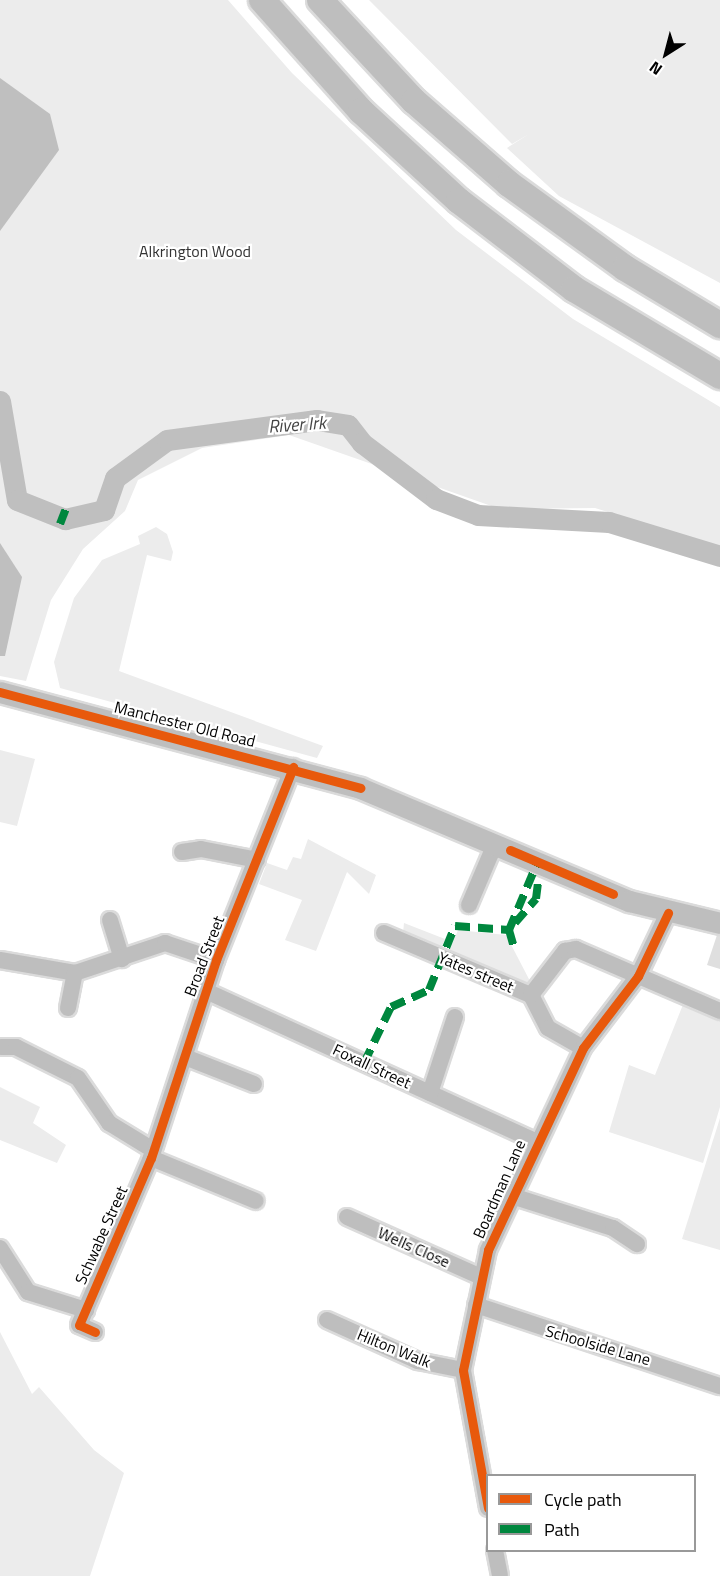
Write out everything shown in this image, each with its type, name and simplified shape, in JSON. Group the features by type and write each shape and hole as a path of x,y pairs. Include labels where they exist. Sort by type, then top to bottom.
{"highway":[{"path":"262,0 361,111 459,201 574,289 720,376"},
{"path":"320,0 414,101 509,184 625,268 720,325"}],"main road":[{"name":"Manchester Old Road","path":"0,692 293,767 668,913 720,923"}],"street":[{"name":"Broad Street","path":"152,1154 216,960 293,767"},
{"path":"469,905 495,844"},
{"path":"182,852 201,849 257,860"},
{"name":"Boardman Lane","path":"486,1497 463,1370 481,1277 512,1196 583,1048 638,976 668,913"},
{"path":"110,920 122,959"},
{"name":"Yates street","path":"384,933 531,995 548,1028 583,1048"},
{"path":"0,960 75,973 165,943 216,960"},
{"path":"531,995 565,951 576,949 720,1011"},
{"path":"68,1008 75,973"},
{"name":"Foxall Street","path":"206,991 537,1142"},
{"path":"430,1093 455,1017"},
{"path":"1,1047 16,1047 78,1078 109,1123 152,1154 256,1201"},
{"path":"185,1057 254,1084"},
{"name":"Schwabe Street","path":"82,1317 152,1154"},
{"path":"512,1196 613,1228 637,1244"},
{"name":"Wells Close","path":"347,1217 481,1277"},
{"path":"0,1248 28,1292 82,1317 95,1332"},
{"name":"Schoolside Lane","path":"476,1305 720,1386"},
{"name":"Hilton Walk","path":"327,1320 418,1361 463,1370"},
{"path":"495,1552 500,1576"}],"green space":[{"name":"Alkrington Wood","path":"0,0 228,0 292,73 456,230 573,319 720,407 720,547 595,508 500,509 289,435 202,448 138,480 125,511 83,549 51,600 26,681 0,676"},
{"path":"369,0 720,0 720,283 559,196 507,148 529,134 512,144"},
{"path":"156,527 167,534 173,552 171,561 147,555 119,671 323,746 317,758 60,688 54,662 74,598 102,560 140,544 138,536"},
{"path":"0,750 35,759 17,826 0,822"},
{"path":"308,839 376,875 369,894 347,872 316,951 285,940 302,900 259,884 267,863 287,870 293,857 301,859"},
{"path":"404,923 445,939 439,953 403,933"},
{"path":"458,930 506,935 531,983 526,988 447,957"},
{"path":"684,1002 720,1017 720,1107 703,1163 609,1132 629,1065 655,1075"},
{"path":"0,1087 40,1107 33,1123 66,1145 57,1163 0,1140"},
{"path":"720,1118 720,1250 682,1239"},
{"path":"0,1332 32,1394 39,1387 94,1450 124,1473 90,1576 0,1576"}],"shaded area":[{"path":"0,78 50,114 59,150 0,231"},
{"path":"0,543 22,577 5,656 0,656"}],"building":[{"path":"717,935 720,935 720,969 707,965"}],"waterway":[{"name":"River Irk","path":"0,401 17,500 65,519 104,510 115,478 167,440 317,420 348,425 362,443 436,499 478,515 609,522 720,556"}],"marked path":[{"path":"60,524 66,508"},
{"path":"509,930 538,861"},
{"path":"515,923 536,899 538,882"},
{"path":"364,1063 391,1007 429,990 455,926 509,930 515,951"}],"cycle path":[{"path":"0,692 360,788"},
{"path":"95,1332 79,1325 151,1158 216,960 293,767"},
{"path":"510,850 613,894"},
{"path":"486,1497 463,1370 488,1250 583,1048 638,976 668,913"}]}
